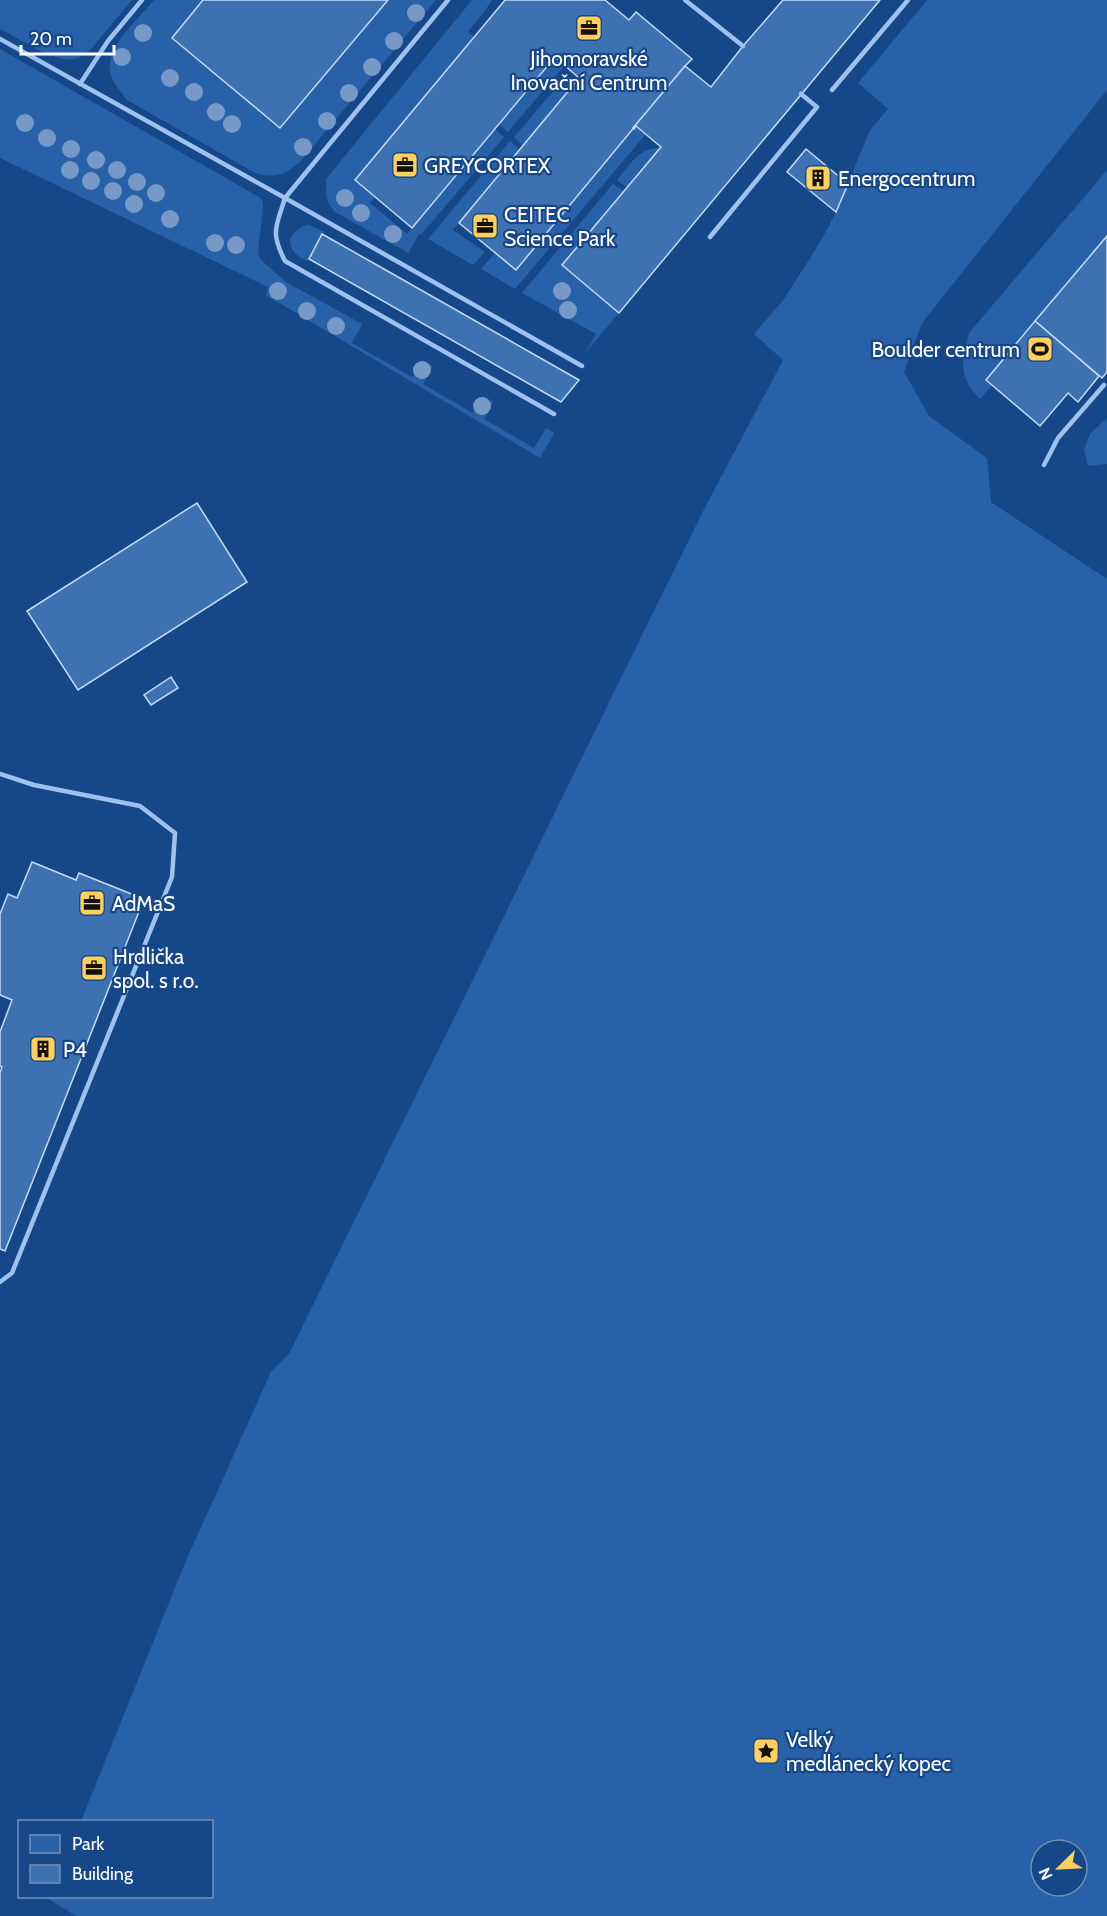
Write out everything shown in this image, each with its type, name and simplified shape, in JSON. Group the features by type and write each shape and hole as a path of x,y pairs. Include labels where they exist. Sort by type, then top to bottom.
{"lane":[{"path":"80,84 108,41 142,0"},
{"path":"448,0 285,198 275,233 278,248 285,261 554,414"},
{"path":"685,0 743,46"},
{"path":"832,90 908,0"},
{"path":"0,39 582,366"},
{"path":"710,237 817,107 801,94"},
{"path":"1044,465 1058,438 1104,385"},
{"path":"0,774 34,785 140,806 175,833 172,878 12,1273 0,1282"}],"green space":[{"path":"0,0 132,0 91,49 79,58 66,60 46,54 0,29"},
{"path":"154,0 203,0 172,38 280,128 388,0 436,0 300,162 284,173 269,176 255,173 127,100 117,86 110,71 113,52 125,33"},
{"path":"472,0 492,0 468,32 474,37 355,180 375,197 370,203 407,234 495,129 504,137 421,235 419,234 408,253 335,212 326,193 326,179"},
{"path":"927,0 1107,0 1107,90 922,323 904,372 929,416 987,458 991,502 1107,579 1107,1916 76,1916 47,1898 213,1898 213,1820 81,1820 185,1563 271,1372 289,1354 702,513 783,360 754,334 784,299 822,239 836,212 870,130 888,109 858,83"},
{"path":"0,49 259,197 263,202 258,251 260,259 286,282 362,324 352,343 412,377 422,360 433,366 423,384 473,413 483,396 493,402 484,419 534,448 546,428 554,433 540,458 266,295 268,287 0,158"},
{"path":"555,57 564,66 508,132 499,124"},
{"path":"576,82 523,146 514,137 551,94"},
{"path":"636,126 646,134 515,289 481,269 495,253 516,270"},
{"path":"510,141 520,150 453,230 485,252 473,265 428,239"},
{"path":"660,148 627,188 617,180 640,154"},
{"path":"1107,170 1107,236 986,379 992,385 980,399 968,383 963,368 969,333"},
{"path":"613,184 624,191 562,265 619,313 585,353 596,334 522,293"},
{"path":"309,225 324,232 323,235 377,297 296,254 290,243 293,234"},
{"path":"1107,418 1107,464 1088,466 1084,450 1090,434"}],"building":[{"path":"203,0 388,0 280,128 172,38"},
{"path":"505,0 605,0 629,20 636,12 692,59 516,270 459,223 579,78 555,57 412,228 355,180"},
{"path":"783,0 880,0 619,313 562,265 661,147 636,126 633,128 685,66 711,87"},
{"name":"Energocentrum","path":"806,149 848,184 836,212 787,172"},
{"path":"322,234 579,380 561,402 309,259"},
{"path":"1107,236 1107,372 1102,378 1035,321"},
{"name":"Boulder centrum","path":"1035,321 1099,376 1078,402 1068,393 1040,426 986,380"},
{"path":"197,503 247,582 78,690 27,611"},
{"path":"171,677 178,688 151,705 144,695"},
{"name":"P4","path":"32,862 76,880 79,873 144,899 5,1251 0,1249 0,1073 2,1067 0,1066 0,1032 12,1000 0,995 0,914 8,894 17,898"}],"place":[{"name":"Jihomoravské Inovační Centrum","path":"589,28"},
{"name":"GREYCORTEX","path":"405,165"},
{"name":"Energocentrum","path":"818,178"},
{"name":"CEITEC Science Park","path":"485,226"},
{"name":"Boulder centrum","path":"1040,349"},
{"name":"AdMaS","path":"92,903"},
{"name":"Hrdlička spol. s r.o.","path":"94,968"},
{"name":"P4","path":"43,1049"},
{"name":"Velký medlánecký kopec","path":"766,1751"}]}
